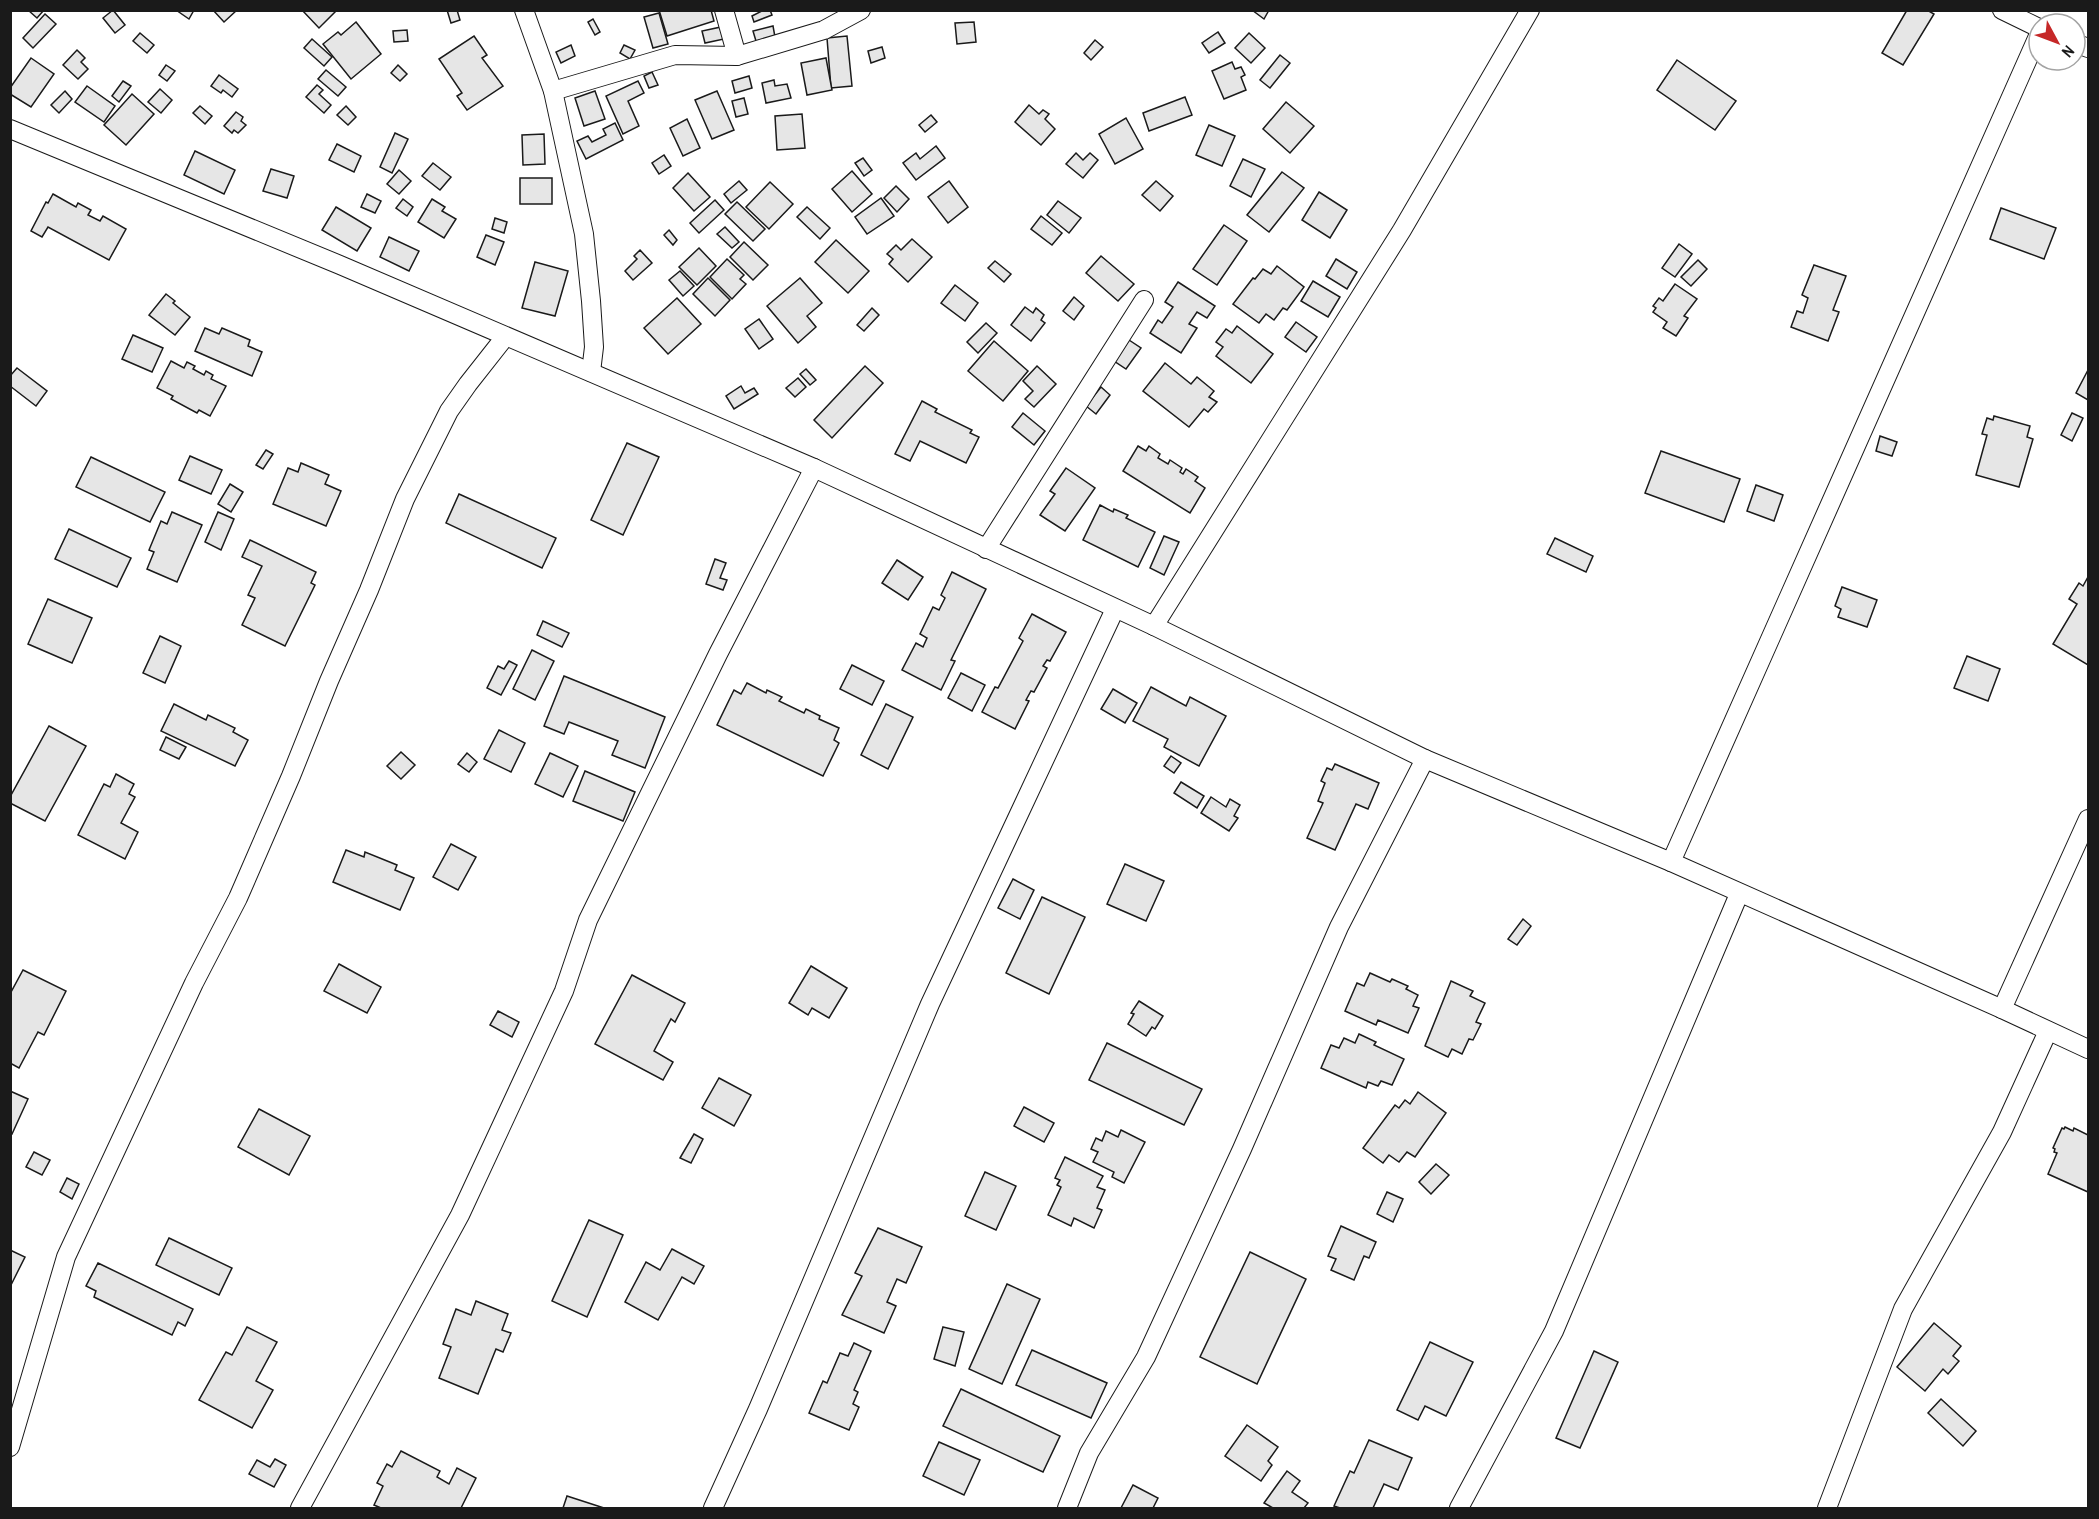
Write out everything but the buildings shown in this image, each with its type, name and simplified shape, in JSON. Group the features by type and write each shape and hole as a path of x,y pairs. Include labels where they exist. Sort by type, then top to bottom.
{"street":[{"path":"524,10 552,91 584,234 594,347 591,372"},
{"path":"724,10 737,56"},
{"path":"552,91 675,54 737,56 824,30 861,10"},
{"path":"1154,626 1402,230 1530,10"},
{"path":"2002,10 2027,22"},
{"path":"1671,862 2027,61"},
{"path":"10,129 340,265 814,468 1154,626 1425,759 1671,862 2088,1049"},
{"path":"986,549 1144,300"},
{"path":"10,1447 66,1257 194,983 238,898 291,776 328,681 369,590 405,499 450,411 505,337"},
{"path":"300,1509 460,1215 564,991 588,920 681,728 814,468"},
{"path":"713,1509 758,1409 930,1004 1114,609"},
{"path":"1067,1509 1089,1453 1146,1357 1242,1149 1339,927 1425,759"},
{"path":"2002,1009 2088,819"},
{"path":"1459,1509 1554,1331 1739,894"},
{"path":"1827,1509 1903,1309 2002,1132 2048,1031"}]}
